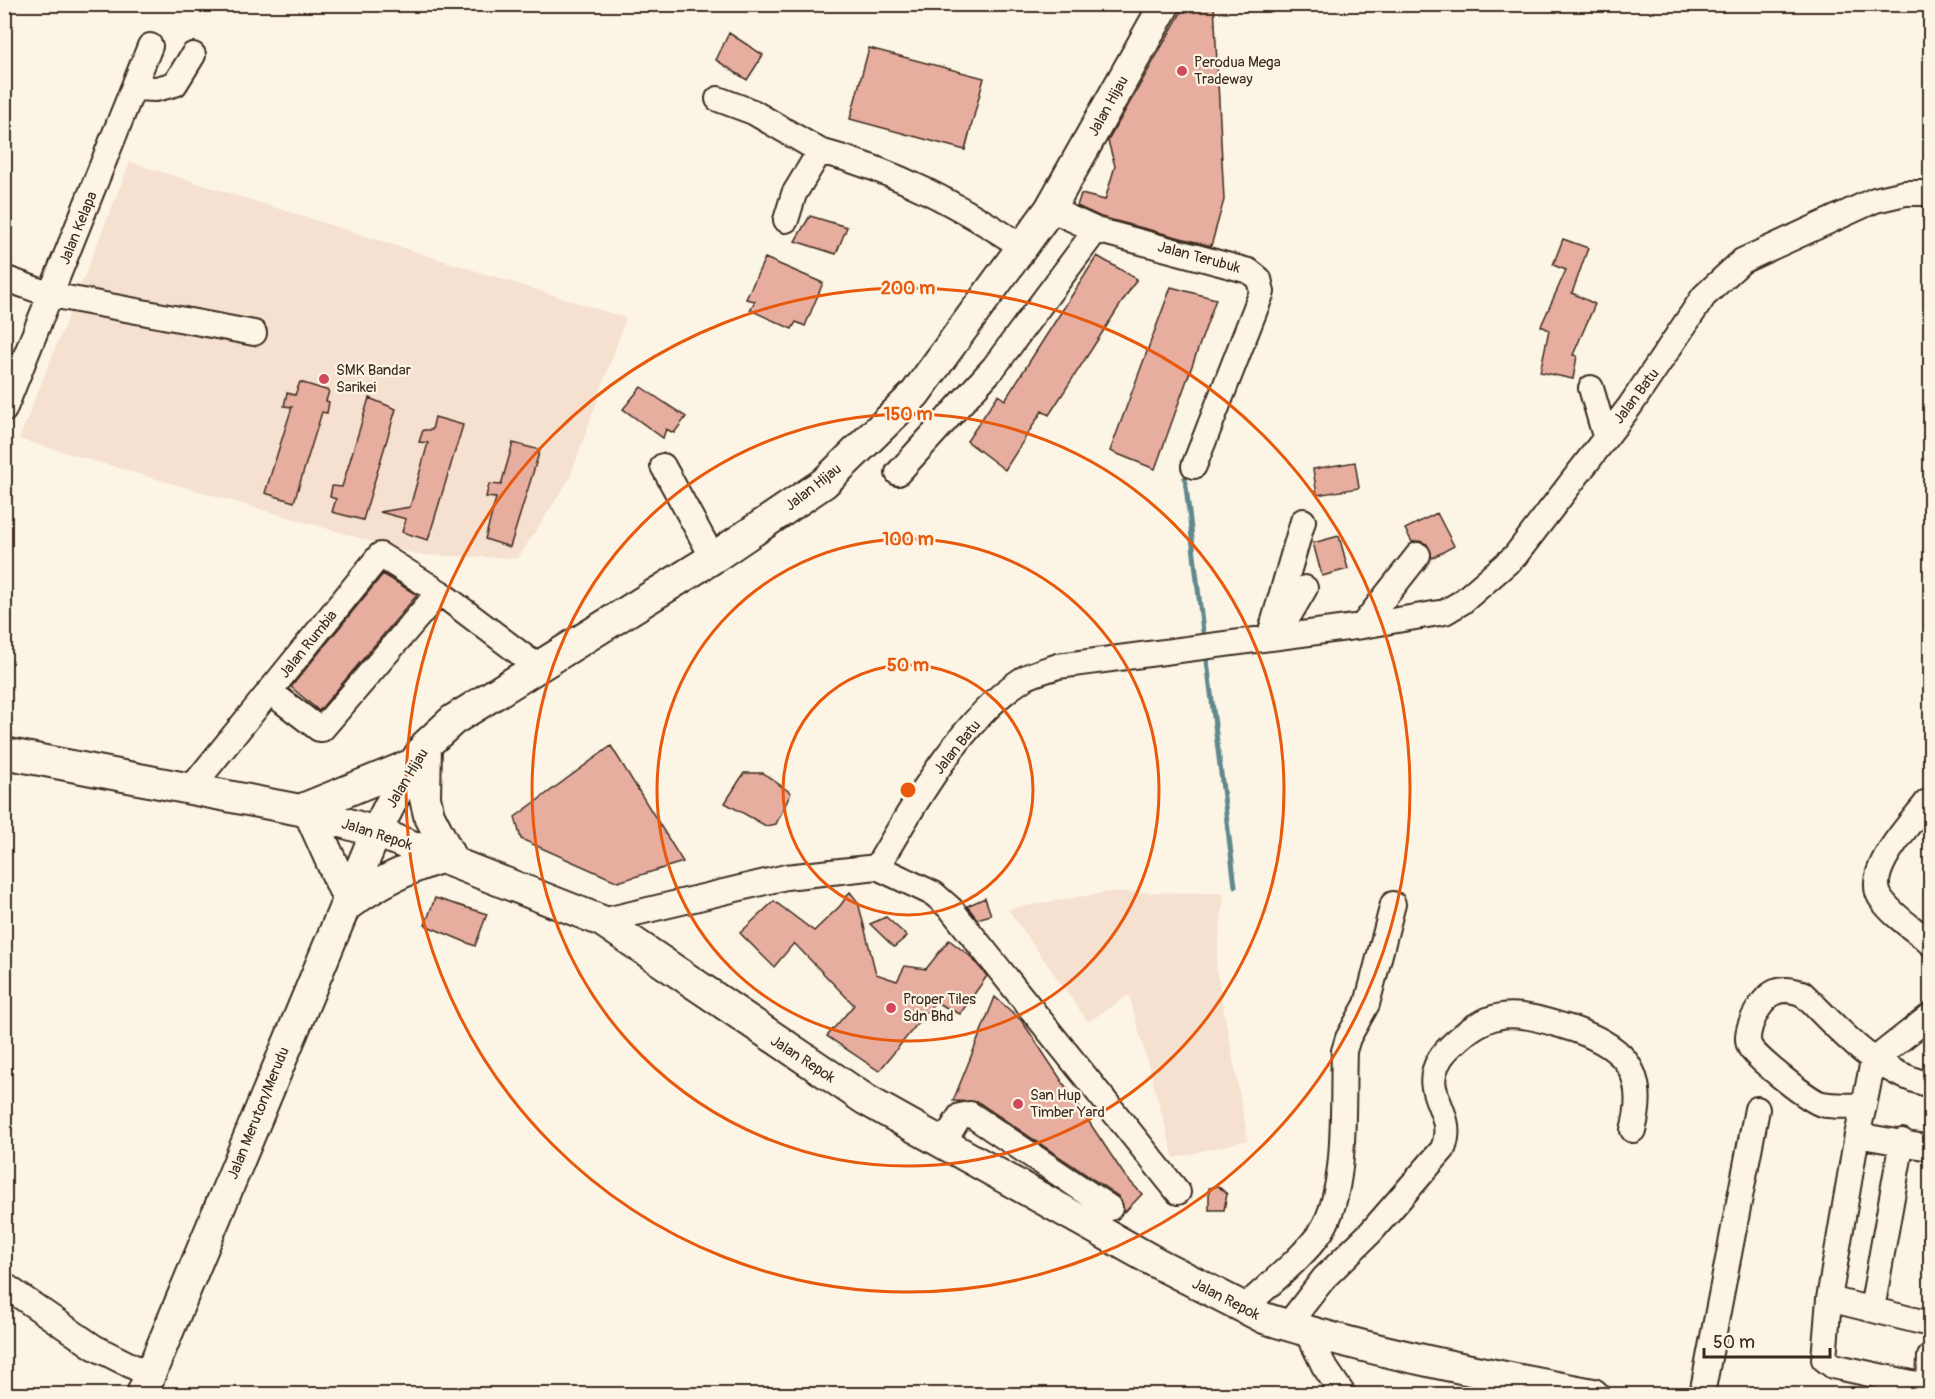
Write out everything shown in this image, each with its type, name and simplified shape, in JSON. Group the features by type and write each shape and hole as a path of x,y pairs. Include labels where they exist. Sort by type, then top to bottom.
{"main road":[{"name":"Jalan Hijau","path":"376,832 420,754 453,720 713,558 824,483 915,394 1050,210 1165,4"},
{"name":"Jalan Repok","path":"4,753 192,787 304,811 376,832 602,921 772,1039 866,1100 942,1145 1244,1308 1298,1329 1423,1361 1593,1395"},
{"path":"420,754 429,815 448,859 407,869 376,884 346,903 304,811 420,754"},
{"name":"Jalan Meruton/Merudu","path":"146,1385 376,832"}],"street":[{"name":"Jalan Kelapa","path":"4,410 150,46"},
{"path":"134,88 156,89 175,84 193,55"},
{"path":"718,99 753,112 820,151 850,159 924,188 966,209 1024,248"},
{"path":"786,220 794,194 820,151"},
{"name":"Jalan Batu","path":"877,867 911,807 960,742 988,709 1024,679 1058,666 1430,616 1445,612 1462,602 1515,556 1656,369 1704,297 1742,261 1875,200 1905,193 1930,194"},
{"name":"Jalan Terubuk","path":"1050,210 1096,230 1249,271 1259,279 1262,292 1194,466"},
{"path":"898,473 994,367 1096,230"},
{"path":"4,278 51,295 254,333"},
{"path":"1591,388 1605,436"},
{"path":"663,466 713,558"},
{"path":"1273,637 1303,521"},
{"name":"Jalan Rumbia","path":"192,787 380,555 439,592"},
{"path":"1362,626 1418,555"},
{"path":"1273,637 1305,588"},
{"path":"269,692 318,729 322,729 439,592 538,666"},
{"path":"1928,936 1881,900 1875,884 1879,866 1930,801"},
{"path":"602,921 786,878 877,867 934,894 951,909 1178,1192"},
{"path":"1244,1308 1314,1239 1334,1206 1338,1178 1344,1051 1348,1038 1367,1004 1393,904"},
{"path":"1864,1106 1821,1104 1808,1098 1750,1047 1746,1033 1751,1021 1774,992 1788,989 1802,993 1873,1062 1897,1075 1930,1086"},
{"path":"1343,1395 1298,1329 1324,1278 1371,1232 1443,1149 1448,1136 1447,1122 1433,1088 1433,1072 1450,1046 1480,1022 1496,1016 1513,1014 1530,1016 1574,1029 1609,1043 1622,1054 1638,1093 1638,1111 1633,1130"},
{"path":"1930,1016 1873,1062 1857,1135 1829,1299 1824,1359 1833,1366 1913,1385 1930,1386 1930,1357"},
{"path":"1702,1395 1757,1108"},
{"path":"942,1145 960,1116 970,1114 1110,1208"},
{"path":"1857,1135 1930,1148"},
{"path":"1872,1309 1902,1142"},
{"path":"4,1285 146,1385"},
{"path":"1829,1299 1930,1324"}],"shaded area":[{"name":"SMK Bandar Sarikei","path":"130,162 626,318 570,478 518,558 418,555 19,439"},
{"path":"1108,892 1224,893 1216,968 1248,1140 1174,1158 1129,995 1088,1022 1008,909"}],"building":[{"name":"Perodua Mega Tradeway","path":"1186,4 1214,4 1224,200 1211,246 1101,217 1077,206 1081,194 1105,200 1115,166 1108,141"},
{"path":"729,33 763,55 747,80 716,60"},
{"path":"869,48 984,78 965,150 850,119"},
{"path":"810,216 847,227 836,254 795,241"},
{"path":"1563,239 1588,248 1572,293 1595,304 1573,355 1577,356 1573,379 1540,372 1549,330 1541,326 1566,270 1553,265"},
{"path":"1097,256 1137,279 1049,415 1042,411 1005,470 967,441 998,395 1005,400"},
{"path":"765,258 823,283 805,326 796,322 792,329 750,310 755,301 746,299"},
{"path":"1171,287 1216,299 1155,469 1110,451"},
{"path":"300,382 329,391 326,401 329,402 327,413 322,412 294,502 265,493 292,407 284,406 287,393 295,395"},
{"path":"641,387 686,417 674,433 666,429 663,438 623,409"},
{"path":"369,398 396,409 363,520 332,512 336,499 330,497 332,486 342,487"},
{"path":"435,417 463,425 428,540 402,532 406,519 380,512 410,507 428,443 419,442 423,430 432,430"},
{"path":"513,443 540,450 510,547 485,539 496,498 486,497 489,484 501,485"},
{"path":"1355,462 1359,488 1317,495 1313,469"},
{"path":"1437,513 1454,546 1432,558 1427,544 1419,541 1412,542 1405,529"},
{"path":"1339,536 1348,569 1322,576 1313,543"},
{"path":"383,574 417,595 319,711 291,687"},
{"path":"611,746 683,862 618,882 521,839 515,817"},
{"path":"744,773 763,773 791,793 776,824 766,826 725,803"},
{"path":"850,892 858,902 876,974 897,981 905,966 926,969 949,940 970,956 987,976 960,1014 935,1002 879,1071 827,1036 854,1005 794,943 774,967 740,933 774,901 814,931 840,906"},
{"path":"435,898 487,914 475,946 425,925"},
{"path":"985,898 991,915 977,919 967,906"},
{"path":"886,917 907,936 894,947 870,924"},
{"name":"San Hup Timber Yard","path":"995,997 1022,1021 1125,1176 1142,1194 1125,1212 1118,1196 978,1102 953,1101"},
{"path":"1218,1186 1227,1194 1224,1210 1209,1210 1209,1188"}],"waterway":[{"path":"1185,478 1204,640"},
{"path":"1206,653 1235,886"}],"place":[{"name":"Perodua Mega Tradeway","path":"1182,71"},
{"name":"SMK Bandar Sarikei","path":"324,379"},
{"name":"Proper Tiles Sdn Bhd","path":"891,1008"},
{"name":"San Hup Timber Yard","path":"1018,1104"}]}
